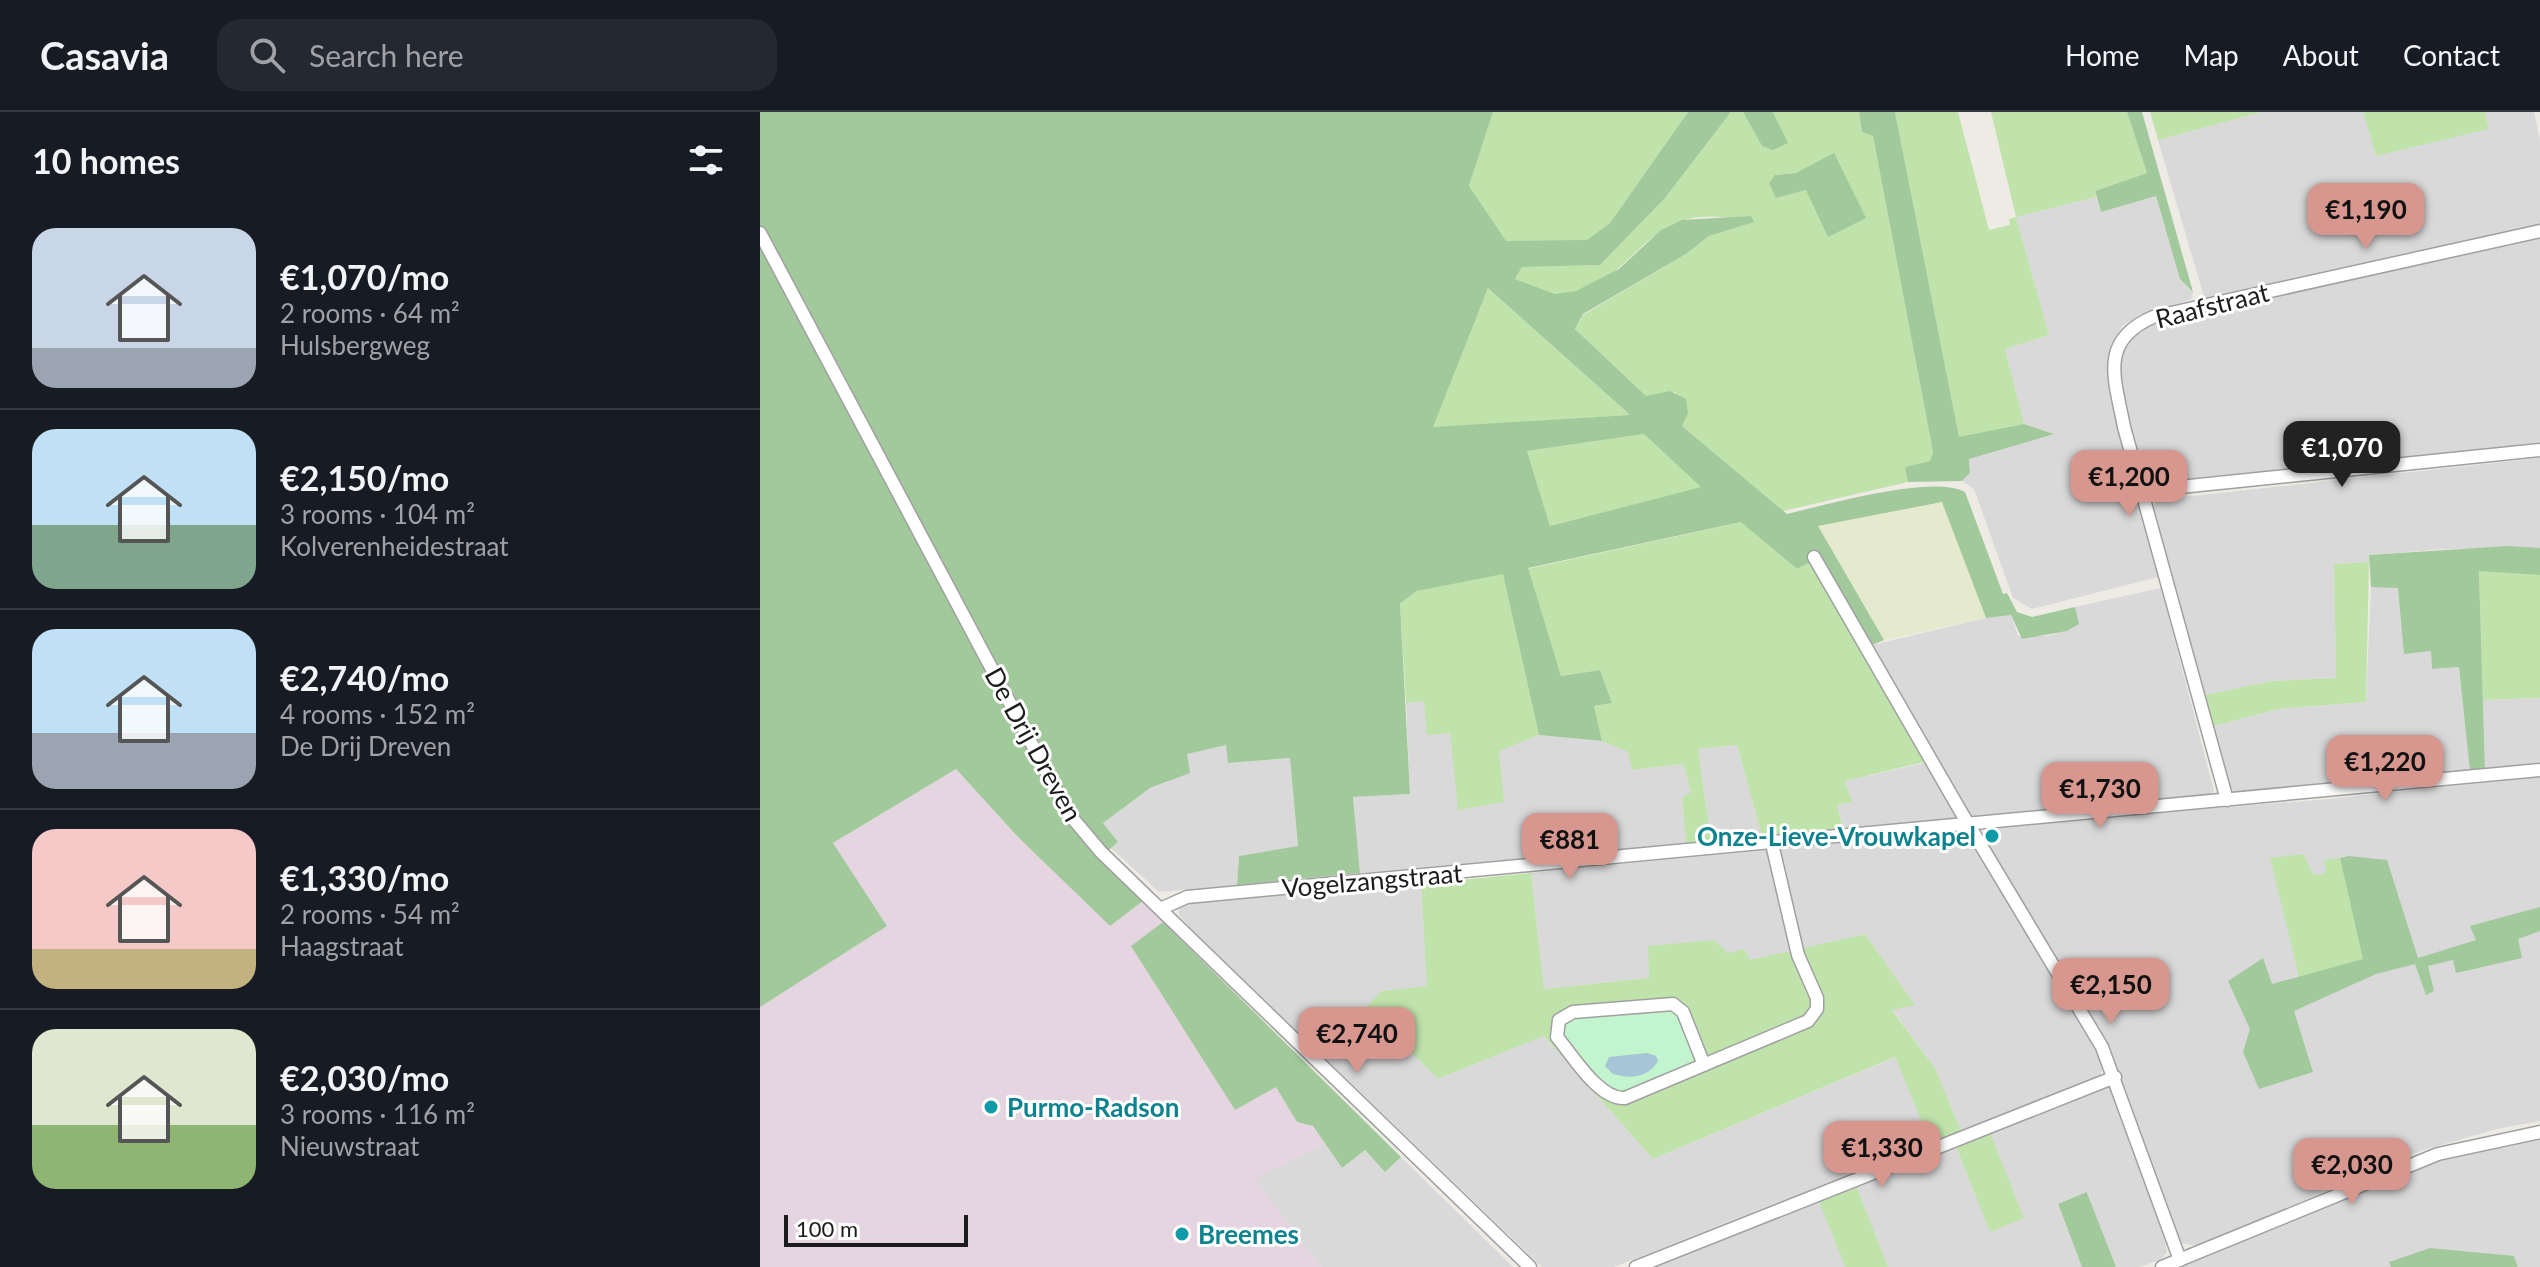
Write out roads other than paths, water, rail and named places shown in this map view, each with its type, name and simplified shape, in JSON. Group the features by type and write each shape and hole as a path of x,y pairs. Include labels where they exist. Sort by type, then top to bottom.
{"street":[{"name":"Raafstraat","path":"2227,800 2124,427 2114,366 2118,344 2134,325 2200,305 2540,231"},
{"name":"De Drij Dreven","path":"760,233 1069,814 1101,852 1530,1267"},
{"path":"2141,491 2540,450"},
{"path":"1814,557 2102,1047 2180,1260"},
{"name":"Vogelzangstraat","path":"1160,909 1187,897 2540,770"},
{"path":"1704,1065 1683,1012 1673,1004 1573,1012 1559,1020 1556,1028 1557,1037 1613,1097 1625,1098 1704,1065 1808,1021 1817,1009 1817,998 1798,955 1772,844"},
{"path":"1636,1267 2115,1077"},
{"path":"2162,1267 2438,1154 2540,1132"}],"water":[{"path":"1647,1053 1656,1056 1658,1061 1649,1071 1638,1076 1613,1074 1605,1066 1609,1057"}],"place":[{"name":"Onze-Lieve-Vrouwkapel","path":"1992,836"},
{"name":"Purmo-Radson","path":"991,1107"},
{"name":"Breemes","path":"1182,1234"}]}
